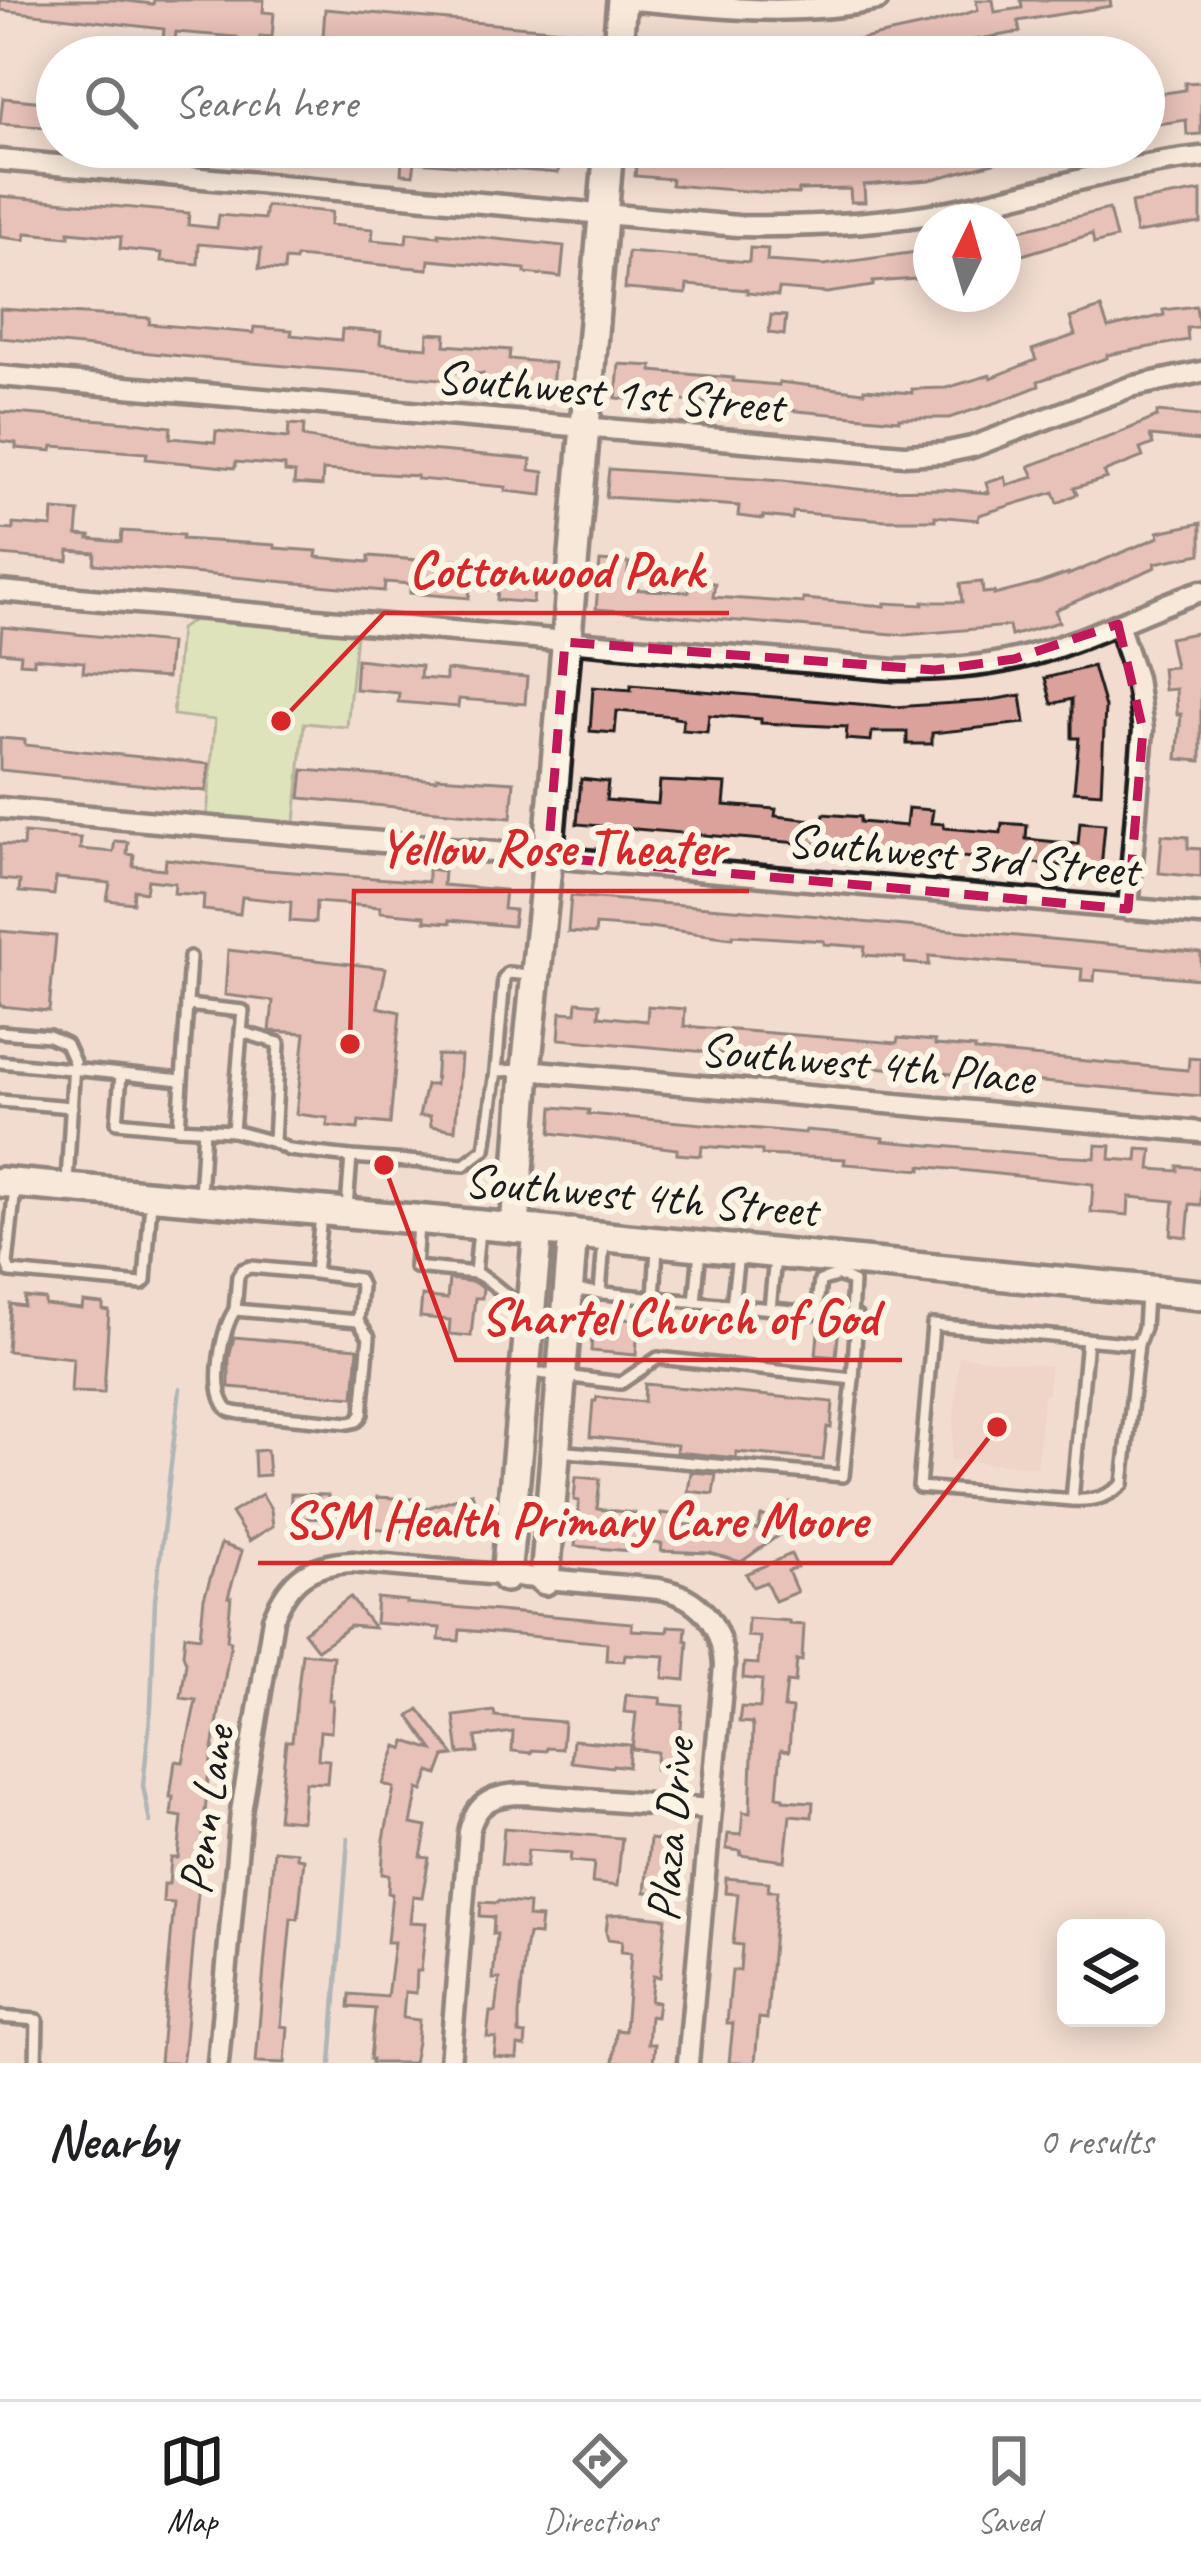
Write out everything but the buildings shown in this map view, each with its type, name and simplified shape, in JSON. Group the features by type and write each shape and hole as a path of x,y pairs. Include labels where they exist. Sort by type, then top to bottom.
{"street":[{"path":"619,36 622,0"},
{"path":"635,0 770,11 878,0"},
{"path":"1165,162 1201,157"},
{"path":"0,160 36,163"},
{"path":"91,168 738,226 798,227 871,223 955,210 1126,168"},
{"path":"573,1233 544,1580 506,1577 531,1308 526,1070 607,168"},
{"name":"Southwest 1st Street","path":"0,376 904,455 943,453 998,439 1130,387 1201,372"},
{"path":"0,591 854,668 935,670 1014,659 1201,591"},
{"path":"1118,624 1136,678 1143,730 1128,909"},
{"name":"Southwest 3rd Street","path":"0,808 1201,915"},
{"name":"Southwest 4th Place","path":"526,1070 1201,1132"},
{"name":"Southwest 4th Street","path":"8,1182 739,1249 840,1267 1201,1294"},
{"name":"Penn Lane","path":"218,2063 246,1775 273,1619 283,1597 301,1576 332,1563 506,1577"},
{"name":"Plaza Drive","path":"544,1580 670,1591 703,1610 723,1648 688,2063"},
{"path":"450,2063 469,1832 486,1800 524,1794 711,1809"}],"lane":[{"path":"179,1127 190,957"},
{"path":"121,1075 117,1122 233,1131 289,1150 464,1165 485,1149 504,978 508,974 536,976"},
{"path":"187,1005 243,1011 233,1131"},
{"path":"0,1032 49,1036 66,1044 74,1063 66,1187"},
{"path":"241,1032 279,1043 274,1142"},
{"path":"0,1062 182,1080"},
{"path":"496,1071 526,1070"},
{"path":"0,1102 72,1107"},
{"path":"199,1199 204,1129"},
{"path":"315,1273 351,1157"},
{"path":"8,1182 10,1272 142,1284 151,1195"},
{"path":"418,1219 416,1267 475,1273 488,1278 514,1304 531,1308"},
{"path":"475,1273 479,1224"},
{"path":"600,1293 605,1236"},
{"path":"655,1298 657,1241"},
{"path":"694,1302 700,1246"},
{"path":"732,1305 739,1249"},
{"path":"770,1309 776,1253"},
{"path":"250,1267 358,1279 362,1286 358,1321 369,1337 362,1414 357,1421 229,1411 219,1388 223,1335 235,1310 238,1276 250,1267"},
{"path":"816,1313 820,1281 840,1267 854,1282 851,1317"},
{"path":"1138,1343 933,1325 919,1487 1089,1501 1110,1495 1123,1484 1147,1289"},
{"path":"554,1451 843,1476 853,1379 857,1317 568,1290"},
{"path":"235,1310 358,1321"},
{"path":"1072,1500 1087,1339"},
{"path":"526,1372 621,1383 658,1358 853,1379"},
{"path":"0,2017 37,2020 36,2063"}],"highlighted area":[{"path":"1118,624 1143,730 1128,909 548,857 565,642 935,670 1014,659"}],"shaded area":[{"path":"959,1356 1050,1366 1037,1467 951,1460"}],"green space":[{"path":"195,619 356,634 347,727 304,723 295,823 207,816 215,720 173,715 180,629"}],"waterway":[{"path":"150,1822 143,1786 155,1600 180,1388"},
{"path":"331,2063 348,1838"}],"place":[{"name":"Cottonwood Park","path":"281,721"},
{"name":"Yellow Rose Theater","path":"350,1044"},
{"name":"Shartel Church of God","path":"384,1165"},
{"name":"SSM Health Primary Care Moore","path":"997,1427"}]}
